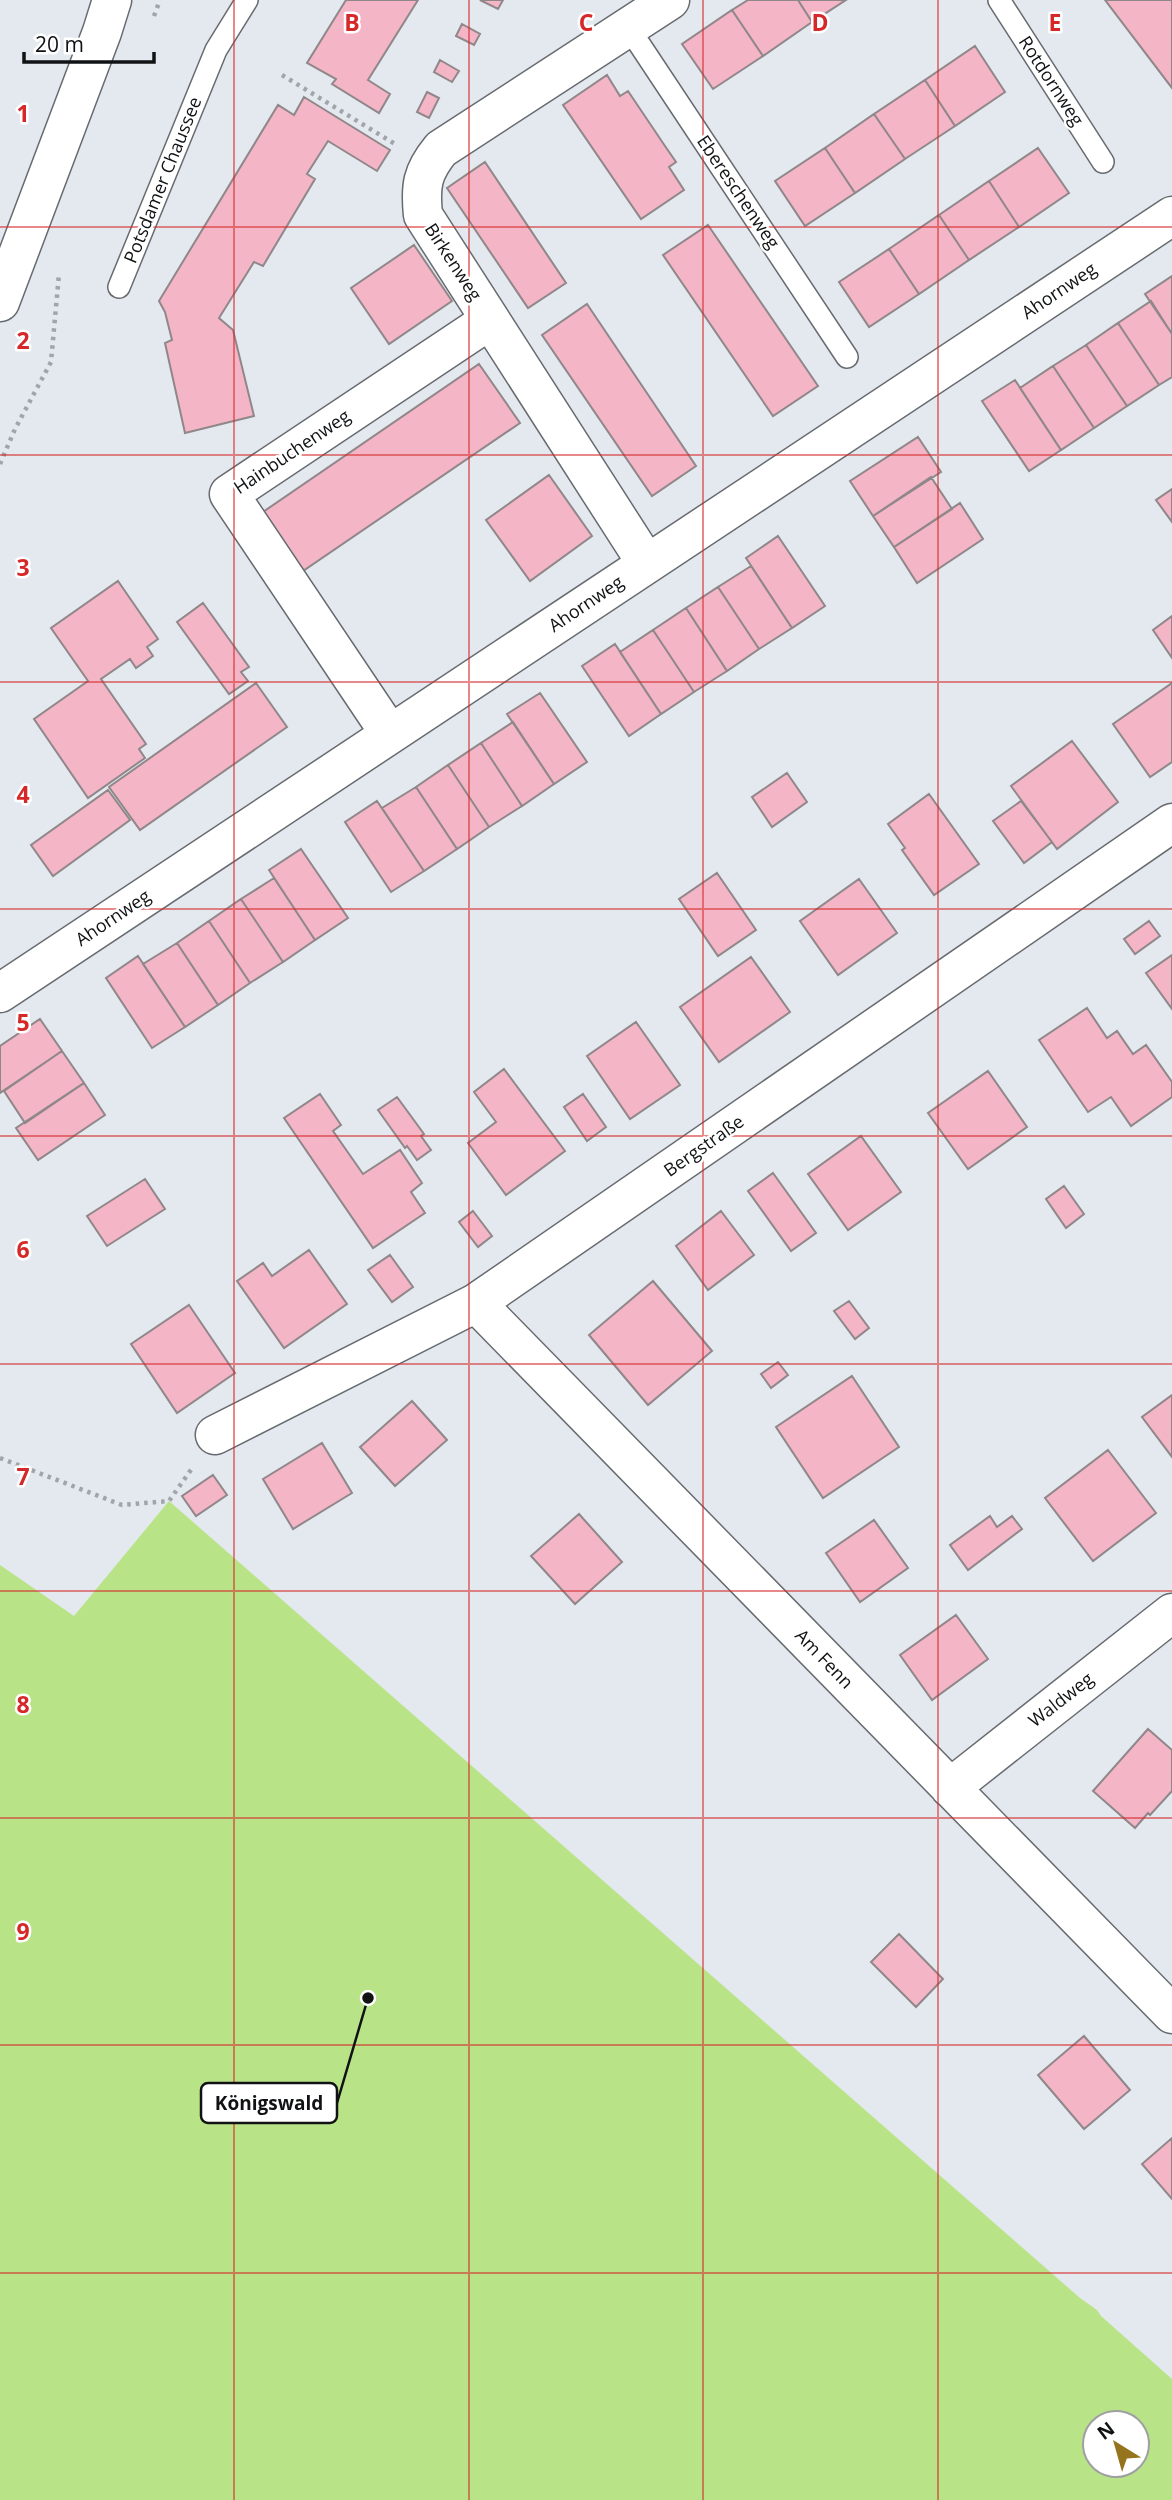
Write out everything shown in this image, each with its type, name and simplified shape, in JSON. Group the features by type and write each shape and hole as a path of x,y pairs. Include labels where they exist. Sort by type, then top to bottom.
{"street":[{"path":"0,303 112,0"},
{"path":"428,165 441,149 670,0"},
{"name":"Birkenweg","path":"428,165 421,191 423,215 647,564"},
{"name":"Ahornweg","path":"0,993 1172,216"},
{"name":"Hainbuchenweg","path":"390,734 229,494 490,320"},
{"name":"Bergstraße","path":"215,1435 476,1303 1172,823"},
{"name":"Am Fenn","path":"476,1303 1172,2014"},
{"name":"Waldweg","path":"950,1788 1172,1613"}],"lane":[{"name":"Potsdamer Chaussee","path":"119,287 216,50 247,0"},
{"name":"Rotdornweg","path":"999,0 1103,162"},
{"name":"Ebereschenweg","path":"628,27 847,357"}],"path":[{"path":"151,23 160,0"},
{"path":"282,75 428,165"},
{"path":"0,464 15,429 51,362 58,277 62,264"},
{"path":"0,1458 122,1506 169,1501"}],"green space":[{"path":"169,1501 1080,2298 1097,2310 1172,2379 1172,2500 0,2500 0,1565 74,1616"}],"building":[{"path":"346,0 418,0 368,80 390,94 379,113 332,84 336,79 307,63"},
{"path":"480,0 503,0 498,9"},
{"path":"748,0 798,0 812,22 763,56 732,10"},
{"path":"798,0 846,0 812,22"},
{"path":"1105,0 1172,0 1172,88"},
{"path":"732,10 763,56 713,89 682,44"},
{"path":"462,24 480,34 474,45 456,36"},
{"path":"975,46 1005,92 955,126 925,80"},
{"path":"440,60 459,71 452,82 434,72"},
{"path":"607,75 620,96 628,91 676,162 669,167 684,190 641,219 563,105"},
{"path":"925,80 955,126 905,159 874,114"},
{"path":"427,92 439,98 429,118 417,112"},
{"path":"304,97 390,150 377,171 328,141 307,174 315,179 263,266 254,262 219,318 233,330 254,416 185,433 165,343 172,340 165,312 159,301 278,105 294,115"},
{"path":"874,114 905,159 855,193 825,148"},
{"path":"825,148 855,193 805,226 775,181"},
{"path":"1038,148 1069,193 1019,227 989,181"},
{"path":"485,162 566,283 528,308 447,188"},
{"path":"989,181 1019,227 969,260 939,215"},
{"path":"939,215 969,260 919,294 889,249"},
{"path":"708,225 818,386 773,416 663,255"},
{"path":"414,245 452,301 389,344 351,288"},
{"path":"889,249 919,294 869,327 839,282"},
{"path":"1172,276 1172,334 1145,294"},
{"path":"1151,301 1172,334 1172,377 1159,385 1118,323"},
{"path":"587,304 696,466 652,496 542,335"},
{"path":"1118,323 1159,385 1127,406 1086,345"},
{"path":"1086,345 1127,406 1094,428 1053,366"},
{"path":"479,364 520,423 300,573 260,514"},
{"path":"1053,366 1094,428 1061,450 1020,388"},
{"path":"1015,380 1061,450 1029,471 982,401"},
{"path":"918,437 941,472 873,516 850,481"},
{"path":"549,475 592,536 530,581 486,520"},
{"path":"931,477 952,509 894,547 873,516"},
{"path":"1172,489 1172,522 1156,500"},
{"path":"960,503 983,539 917,583 894,547"},
{"path":"778,536 825,606 792,628 746,558"},
{"path":"751,566 792,628 759,649 718,587"},
{"path":"118,581 158,639 147,647 153,656 136,668 130,659 101,679 146,744 139,749 145,758 88,798 34,719 88,681 51,628"},
{"path":"718,587 759,649 727,671 686,608"},
{"path":"203,603 249,667 241,672 248,681 229,694 177,622"},
{"path":"686,608 727,671 694,692 653,630"},
{"path":"1172,616 1172,658 1153,630"},
{"path":"653,630 694,692 661,714 620,652"},
{"path":"615,644 661,714 629,736 582,666"},
{"path":"256,683 287,727 140,830 109,787"},
{"path":"1172,683 1172,762 1150,777 1113,724"},
{"path":"540,693 587,762 554,784 507,714"},
{"path":"513,722 554,784 522,806 481,743"},
{"path":"1072,741 1118,802 1057,849 1011,786"},
{"path":"481,743 522,806 489,827 448,765"},
{"path":"448,765 489,827 457,849 416,787"},
{"path":"787,773 807,802 772,827 752,797"},
{"path":"416,787 457,849 424,871 382,808"},
{"path":"108,790 130,820 53,876 31,845"},
{"path":"929,794 979,864 934,895 902,850 905,848 888,824"},
{"path":"377,801 424,871 391,892 345,822"},
{"path":"1021,801 1052,842 1024,863 993,821"},
{"path":"301,849 348,918 315,940 269,870"},
{"path":"717,873 756,930 718,956 679,899"},
{"path":"274,878 315,940 283,962 241,899"},
{"path":"859,879 897,933 838,975 800,921"},
{"path":"241,899 283,962 250,983 209,921"},
{"path":"209,921 250,983 218,1005 177,943"},
{"path":"1149,921 1160,936 1135,954 1124,939"},
{"path":"177,943 218,1005 185,1027 143,964"},
{"path":"1172,955 1172,1009 1146,973"},
{"path":"138,956 185,1027 152,1048 106,978"},
{"path":"751,957 790,1012 719,1062 680,1007"},
{"path":"1087,1008 1107,1038 1117,1031 1133,1054 1146,1045 1172,1082 1172,1097 1131,1126 1111,1097 1088,1112 1039,1040"},
{"path":"40,1019 62,1051 0,1093 0,1046"},
{"path":"636,1022 680,1085 630,1119 587,1056"},
{"path":"62,1051 84,1083 25,1123 4,1091"},
{"path":"504,1069 565,1151 506,1195 468,1143 496,1122 474,1092"},
{"path":"988,1071 1027,1127 968,1169 928,1113"},
{"path":"84,1083 105,1115 38,1160 16,1128"},
{"path":"320,1094 341,1125 333,1131 363,1174 400,1150 422,1183 411,1192 425,1213 373,1248 284,1118"},
{"path":"583,1094 606,1127 587,1141 564,1107"},
{"path":"397,1097 424,1134 421,1136 431,1150 417,1160 378,1110"},
{"path":"861,1136 901,1192 848,1230 808,1174"},
{"path":"773,1173 816,1233 791,1251 748,1191"},
{"path":"145,1179 165,1209 107,1246 87,1216"},
{"path":"1064,1186 1084,1214 1066,1228 1046,1199"},
{"path":"473,1211 492,1236 478,1247 459,1222"},
{"path":"721,1211 754,1255 708,1290 676,1246"},
{"path":"309,1250 347,1304 284,1348 237,1281 263,1263 272,1276"},
{"path":"390,1255 413,1287 392,1302 368,1270"},
{"path":"653,1281 712,1351 648,1405 589,1335"},
{"path":"849,1301 869,1328 855,1339 834,1311"},
{"path":"189,1305 235,1373 177,1413 131,1344"},
{"path":"778,1362 788,1375 771,1388 761,1374"},
{"path":"852,1376 899,1447 823,1498 776,1427"},
{"path":"1172,1395 1172,1457 1142,1417"},
{"path":"412,1401 447,1440 395,1486 360,1447"},
{"path":"322,1443 352,1493 293,1529 263,1479"},
{"path":"1108,1450 1156,1513 1093,1561 1045,1498"},
{"path":"213,1475 227,1495 196,1516 182,1496"},
{"path":"579,1514 622,1562 575,1604 531,1556"},
{"path":"990,1516 997,1527 1012,1516 1022,1529 968,1570 950,1545"},
{"path":"874,1520 908,1568 860,1602 826,1553"},
{"path":"956,1615 988,1659 932,1700 900,1655"},
{"path":"1148,1729 1172,1750 1172,1791 1135,1828 1093,1791"},
{"path":"899,1934 943,1979 916,2007 871,1962"},
{"path":"1084,2036 1130,2090 1084,2129 1038,2075"},
{"path":"1172,2138 1172,2199 1142,2164"}],"place":[{"name":"Königswald","path":"368,1998"}]}
